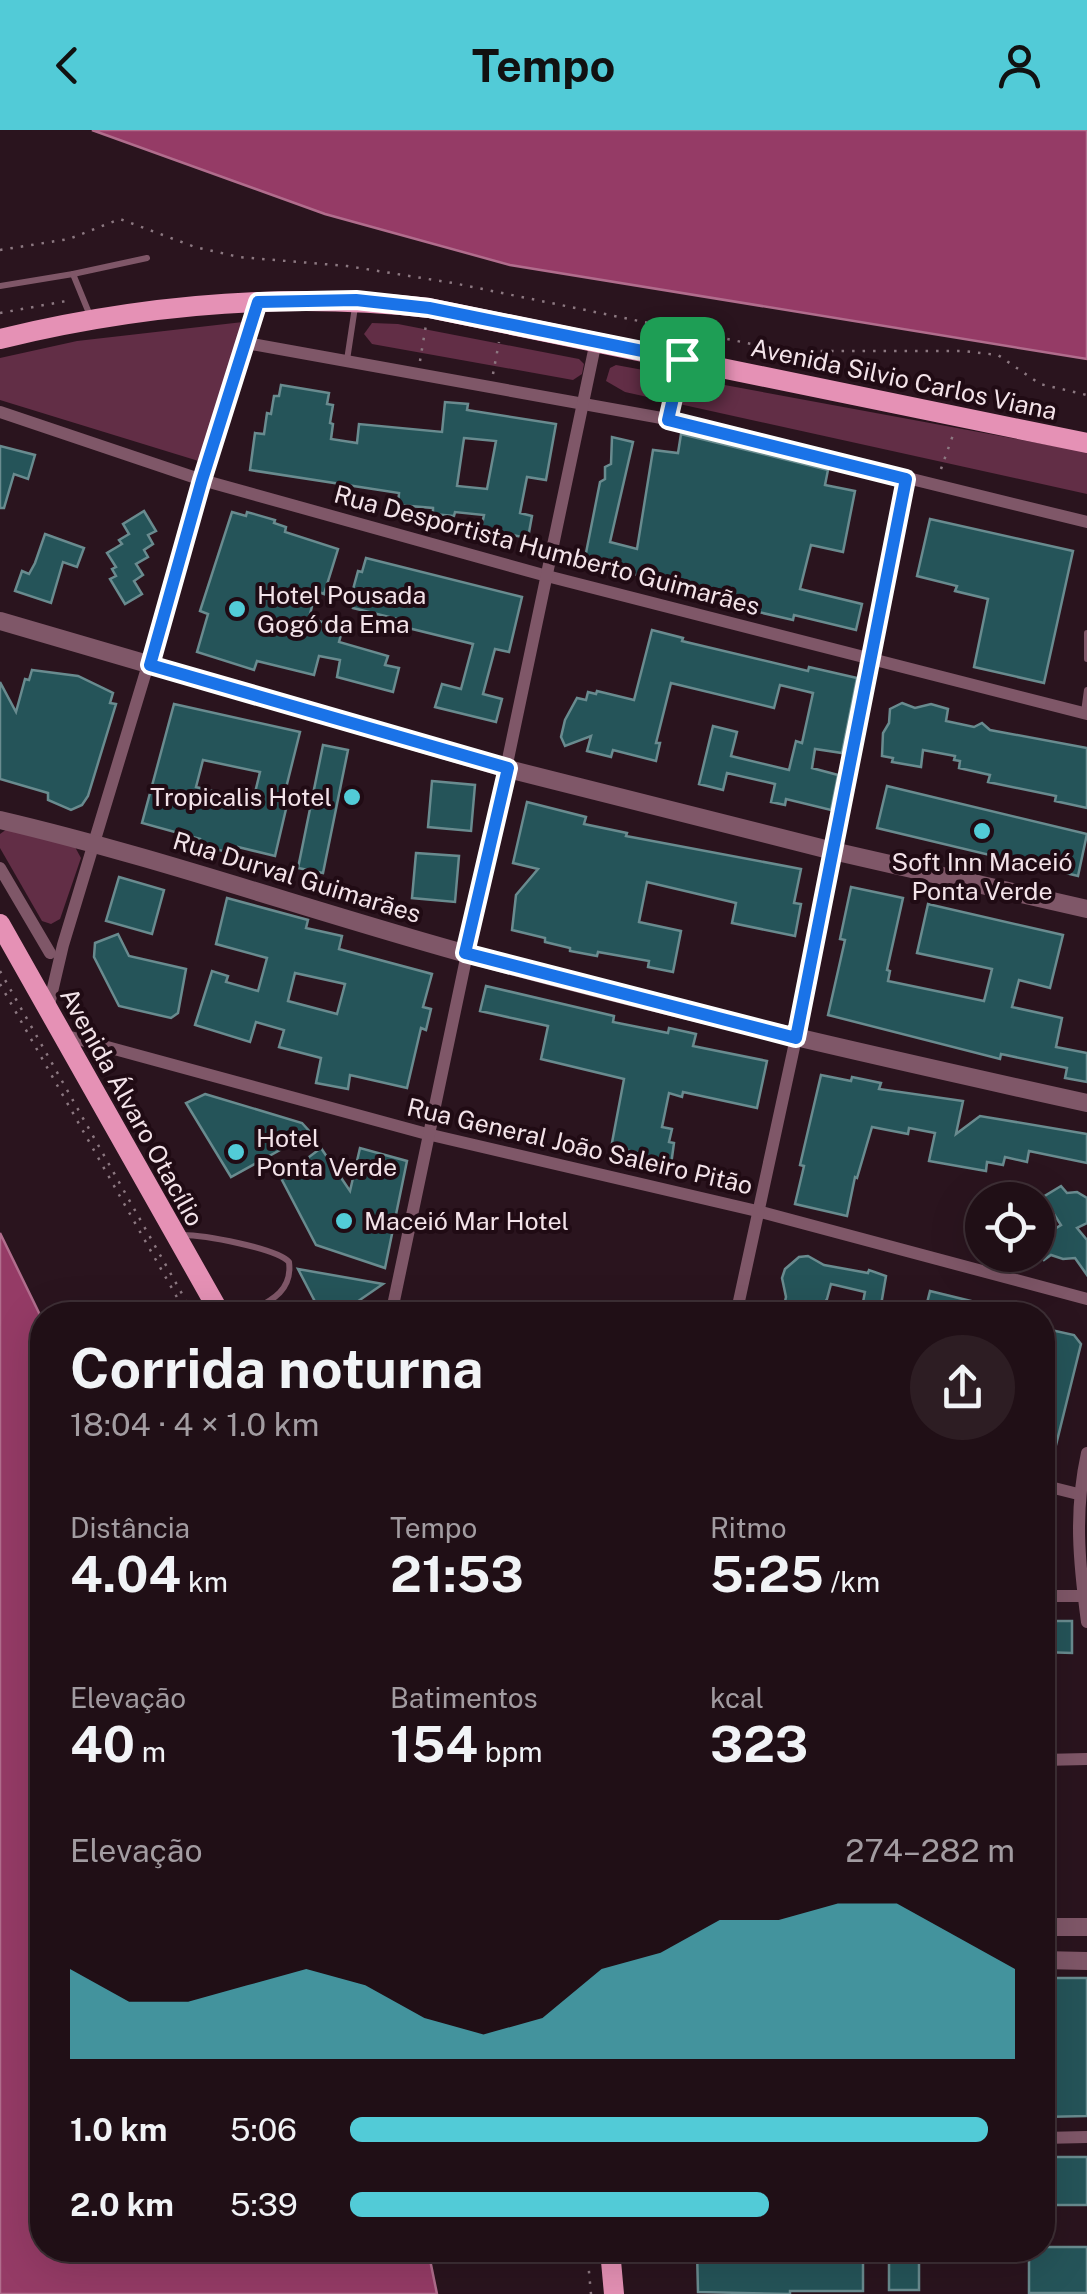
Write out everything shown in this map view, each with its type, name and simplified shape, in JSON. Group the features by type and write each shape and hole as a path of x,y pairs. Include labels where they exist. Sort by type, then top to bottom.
{"main road":[{"name":"Avenida Silvio Carlos Viana","path":"0,339 92,319 258,302 356,300 429,308 1087,444"},
{"name":"Avenida Álvaro Otacílio","path":"0,924 214,1302"},
{"path":"611,2262 614,2294"}],"street":[{"path":"48,1009 94,842 258,302"},
{"path":"394,1302 596,341"},
{"path":"246,343 668,420 1087,522"},
{"name":"Rua Desportista Humberto Guimarães","path":"0,412 202,480 548,576 1086,713"},
{"path":"739,1302 796,1038 906,479"},
{"path":"0,622 508,768 833,851 1087,909"},
{"name":"Rua Durval Guimarães","path":"6,825 94,842 465,953 796,1038 1087,1103"},
{"path":"0,868 50,953"},
{"path":"18,954 50,953 64,945"},
{"name":"Rua General João Saleiro Pitão","path":"62,1035 427,1134 757,1211 1087,1299"},
{"path":"1087,1453 1078,1494 1079,1568 1087,1622"},
{"path":"1055,1489 1078,1494"},
{"path":"1055,1596 1085,1596"},
{"path":"1055,1760 1087,1759"},
{"path":"1055,1927 1087,1927"},
{"path":"1055,1960 1087,1960"},
{"path":"1055,2138 1087,2138"}],"lane":[{"path":"0,286 147,258"},
{"path":"73,274 92,319"},
{"path":"347,360 356,300"},
{"path":"1087,633 1087,659"},
{"path":"1086,713 1087,690"},
{"path":"176,1235 210,1236 284,1257 289,1262 290,1274 286,1287 267,1302"}],"path":[{"path":"0,250 69,240 120,219 195,246 240,257 346,266 454,284 786,350 998,354 1040,384 1087,395"},
{"path":"418,372 429,308"},
{"path":"490,385 503,324"},
{"path":"668,420 682,359"},
{"path":"936,485 952,436 961,430"},
{"path":"0,971 187,1302"},
{"path":"0,984 180,1302"},
{"path":"589,2262 591,2294"}],"shaded area":[{"path":"92,130 1087,130 1087,359 510,265 325,214"},
{"path":"243,322 246,333 205,463 0,400 0,358 77,341"},
{"path":"372,323 398,324 579,359 584,364 582,374 573,380 372,344 364,334"},
{"path":"616,365 1087,452 1087,494 625,392 606,381 610,368"},
{"path":"7,829 75,847 81,858 60,919 51,924 42,921 0,848 0,834"},
{"path":"0,1233 34,1302 30,1302 30,2262 430,2262 437,2294 0,2294"}],"building":[{"path":"281,385 329,393 327,404 333,405 331,439 357,443 359,424 442,432 445,402 468,404 467,410 556,424 546,480 527,477 520,513 532,516 528,538 481,529 484,515 433,514 433,508 398,505 399,493 250,470 255,433 264,434 267,413 271,414 274,396 279,396","holes":["464,438 496,441 487,489 457,486"]},
{"path":"681,434 828,470 825,485 855,491 843,552 811,545 800,589 862,604 856,630 794,615 793,620 654,588 655,579 584,563 600,482 605,479 605,467 611,464 612,437 633,442 610,542 637,549 653,450 678,453"},
{"path":"0,446 35,455 28,479 14,474 4,508 0,508"},
{"path":"144,511 156,531 148,535 153,544 144,550 148,557 136,564 143,575 134,581 142,594 125,604 110,579 116,576 112,569 116,567 107,553 129,534 123,524"},
{"path":"232,512 275,520 274,523 286,527 285,532 338,549 324,594 316,591 309,618 343,628 339,642 388,656 385,665 399,668 393,692 337,677 340,660 319,656 314,675 257,661 254,670 197,652 208,614 200,611"},
{"path":"930,519 1073,551 1044,683 974,667 988,599 917,576"},
{"path":"45,534 84,548 77,567 63,562 51,603 15,591 22,571 29,574 35,563"},
{"path":"366,558 522,597 509,652 495,649 483,694 502,699 496,722 435,707 442,684 461,689 473,644 404,627 405,621 353,608 356,595 352,593"},
{"path":"652,630 683,638 682,641 808,671 809,667 857,678 842,753 815,749 812,768 838,775 831,810 786,799 785,805 771,802 775,784 727,773 723,790 699,784 713,726 737,732 731,756 789,770 796,741 802,743 813,693 780,685 774,708 671,683 656,743 660,743 656,761 613,750 611,757 587,751 591,736 565,746 561,737 565,720 577,698 586,700 588,692 597,691 634,700"},
{"path":"32,670 78,676 113,693 110,703 116,704 88,796 82,805 71,810 48,800 48,793 0,779 0,682 16,712 25,679 29,680"},
{"path":"902,703 915,708 931,704 948,709 946,721 974,727 982,723 990,730 1087,748 1087,808 1055,801 1056,796 988,782 990,775 959,768 960,761 954,760 955,756 923,750 921,767 892,762 893,758 882,756 883,733 890,709"},
{"path":"174,704 300,732 281,808 286,809 275,856 238,847 236,854 219,850 199,845 200,839 142,823","holes":["203,760 260,772 253,801 196,787"]},
{"path":"323,745 348,750 323,873 298,868"},
{"path":"432,781 475,785 471,831 428,827"},
{"name":"Soft Inn Maceió Ponta Verde","path":"887,786 1087,834 1078,876 877,828"},
{"path":"527,802 586,817 584,824 627,833 626,836 801,869 794,903 801,904 795,936 732,923 736,903 647,882 639,922 681,931 673,972 648,967 649,961 570,951 545,942 545,938 512,930 516,895 538,869 513,863"},
{"path":"416,853 459,856 455,902 412,898"},
{"path":"119,877 164,890 152,934 106,921"},
{"path":"851,887 903,898 888,981 984,1001 992,969 917,953 928,904 1063,935 1050,988 1019,980 1012,1007 1062,1018 1056,1047 1087,1053 1087,1082 1065,1078 1067,1068 1001,1054 1000,1059 828,1015 845,940 840,939"},
{"path":"227,898 308,920 306,928 342,936 339,949 432,974 423,1007 431,1009 426,1030 421,1028 407,1088 350,1075 348,1089 316,1083 321,1058 279,1047 284,1030 256,1022 250,1042 195,1025 212,971 228,976 226,982 258,991 267,958 216,944","holes":["295,973 345,984 337,1014 288,1001"]},
{"path":"118,934 129,956 186,969 178,1013 171,1018 119,1006 94,957 95,943"},
{"path":"486,986 614,1016 613,1022 668,1033 669,1028 696,1034 693,1046 767,1061 757,1108 683,1092 682,1097 669,1093 662,1127 672,1129 671,1165 635,1158 636,1152 611,1148 624,1079 541,1059 548,1026 480,1011"},
{"path":"821,1075 851,1081 852,1077 881,1083 879,1089 963,1101 956,1134 980,1116 1087,1134 1087,1163 1029,1151 1027,1162 1005,1157 1003,1165 987,1162 986,1171 929,1161 935,1133 909,1128 908,1134 872,1127 847,1216 795,1204"},
{"path":"205,1094 302,1123 311,1133 231,1177 186,1103"},
{"path":"321,1148 350,1191 360,1148 407,1161 385,1268 316,1245 281,1178"},
{"path":"1061,1186 1067,1193 1077,1192 1087,1198 1087,1223 1077,1228 1087,1240 1087,1275 1075,1258 1055,1256 1055,1229 1061,1225 1055,1216 1055,1190"},
{"path":"799,1257 886,1276 882,1302 863,1302 865,1292 831,1284 825,1302 785,1302 782,1278 785,1269"},
{"path":"298,1269 383,1284 357,1302 315,1302"},
{"path":"930,1291 975,1302 927,1302"},
{"path":"1055,1331 1074,1335 1081,1344 1055,1449"},
{"path":"1055,1621 1072,1621 1072,1653 1055,1652"},
{"path":"1055,1978 1087,1978 1087,2116 1055,2117"},
{"path":"1055,2157 1087,2157 1087,2205 1055,2205"},
{"path":"1055,2247 1087,2247 1087,2293 1029,2293 1029,2262 1055,2262"},
{"path":"697,2262 863,2262 863,2291 698,2292"},
{"path":"889,2262 919,2262 919,2290 889,2290"}],"place":[{"name":"Hotel Pousada Gogó da Ema","path":"237,609"},
{"name":"Tropicalis Hotel","path":"352,797"},
{"name":"Soft Inn Maceió Ponta Verde","path":"982,831"},
{"name":"Hotel Ponta Verde","path":"236,1152"},
{"name":"Maceió Mar Hotel","path":"344,1221"}],"route":[{"path":"356,300 429,308 682,359 668,420 906,479 796,1038 465,953 508,768 150,665 258,302 356,300"}]}
